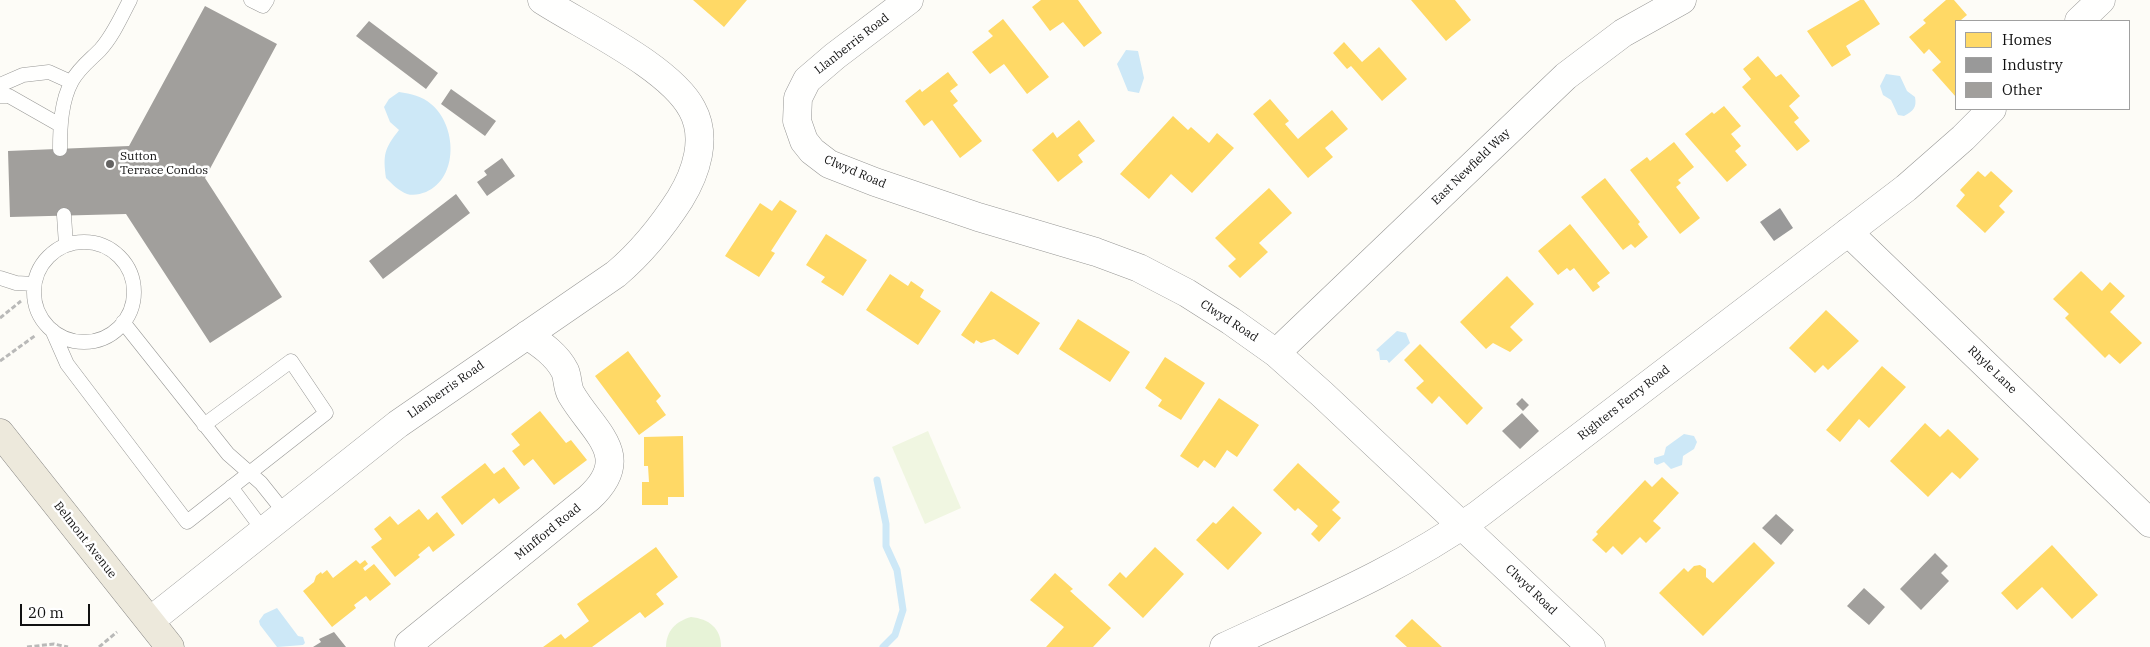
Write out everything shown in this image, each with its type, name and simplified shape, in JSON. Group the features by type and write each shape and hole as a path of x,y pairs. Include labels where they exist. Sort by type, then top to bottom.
{"main road":[{"name":"Belmont Avenue","path":"0,433 170,647"}],"street":[{"name":"Llanberris Road","path":"150,621 398,424 616,274 648,243 689,184 698,156 699,132 693,110 688,101 665,78 601,35 542,0"},
{"name":"Llanberris Road","path":"797,121 798,98 802,88 811,76 909,0"},
{"name":"East Newfield Way","path":"1276,353 1566,76 1623,33 1682,0"},
{"path":"2080,20 2101,0"},
{"name":"Righters Ferry Road","path":"1224,647 1370,580 1464,525 1848,232 1934,164 1991,110"},
{"name":"Clwyd Road","path":"797,121 804,141 812,151 829,164 935,203 1096,252 1139,268 1194,298 1276,353 1464,525 1590,647"},
{"name":"Rhyle Lane","path":"1848,232 2145,513"},
{"name":"Minfford Road","path":"409,644 589,498 605,480 610,459 608,445 570,392 565,372 549,350 527,334"}],"lane":[{"path":"60,149 60,125 72,82 84,64 101,49 115,30 130,0"},
{"path":"251,0 263,6 267,0"},
{"path":"0,85 24,75 49,72 72,82"},
{"path":"0,96 9,96 60,125"},
{"path":"64,216 66,245"},
{"path":"50,328 63,337 76,341 89,341 102,338 123,322 133,301 134,289 132,278 124,262 111,250 100,245 77,242 66,245 45,261 34,288 37,310 50,328 67,364 187,522 326,413 291,361 204,425"},
{"path":"0,278 34,288"},
{"path":"123,322 228,454 248,474 261,483 285,513"},
{"path":"231,487 263,530"}],"path":[{"path":"0,318 34,288"},
{"path":"0,361 50,328"},
{"path":"99,647 117,632"},
{"path":"27,647 54,644 68,647"}],"green space":[{"path":"928,431 961,508 925,524 892,447"},
{"path":"691,617 708,622 713,626 719,635 721,647 666,647 668,636 676,624"}],"water":[{"path":"1126,50 1138,51 1144,78 1139,93 1128,91 1117,64"},
{"path":"1886,74 1900,76 1907,91 1915,97 1914,109 1904,116 1898,115 1891,100 1883,95 1880,86"},
{"path":"399,92 428,101 440,113 450,137 451,151 449,164 444,175 437,185 426,192 410,195 404,193 386,178 386,152 390,142 399,130 390,122 384,107 389,99"},
{"path":"1397,331 1406,333 1410,343 1389,363 1387,360 1380,360 1379,352 1376,350"},
{"path":"1684,434 1694,436 1697,442 1694,449 1683,456 1682,465 1671,469 1664,462 1657,465 1654,463 1654,458 1664,455 1666,447"},
{"path":"277,608 298,636 303,637 305,643 303,645 277,647 260,625 259,621 264,614"}],"building: Homes":[{"path":"693,0 747,0 724,27"},
{"path":"1041,0 1078,0 1102,33 1084,47 1063,22 1050,31 1032,7"},
{"path":"1411,0 1455,0 1471,20 1446,41"},
{"path":"1860,0 1864,0 1880,24 1846,46 1851,55 1832,67 1807,31"},
{"path":"1946,0 1954,0 1967,15 1961,20 1955,20 1955,96 1932,70 1941,62 1929,49 1924,54 1909,37 1926,23 1923,20"},
{"path":"1003,19 1049,77 1027,94 1004,64 990,74 972,52 993,36 988,31"},
{"path":"1344,42 1362,62 1379,47 1407,79 1382,101 1351,66 1347,69 1333,53"},
{"path":"1758,56 1776,77 1781,74 1800,96 1789,106 1799,118 1794,122 1810,141 1797,151 1742,87 1751,79 1743,69"},
{"path":"948,72 958,85 950,91 958,101 953,105 982,141 960,158 932,120 924,126 905,101 920,89 922,92"},
{"path":"1270,99 1289,121 1285,124 1298,139 1332,110 1348,129 1325,148 1333,157 1308,178 1253,114"},
{"path":"1724,106 1741,126 1731,134 1741,146 1735,151 1747,165 1727,182 1685,134 1712,112 1714,114"},
{"path":"1173,116 1188,130 1191,127 1209,143 1217,133 1234,148 1192,193 1171,174 1149,199 1120,174"},
{"path":"1079,120 1095,141 1078,155 1083,162 1058,182 1032,150 1053,132 1057,138"},
{"path":"1674,142 1694,167 1678,180 1681,183 1676,187 1700,218 1680,234 1630,170 1647,157 1650,161"},
{"path":"1978,171 1985,177 1991,171 2013,191 1999,206 2005,212 1985,233 1956,206 1965,195 1960,190"},
{"path":"1605,178 1640,222 1638,224 1648,237 1635,248 1631,244 1623,250 1581,197"},
{"path":"1269,188 1292,213 1259,243 1268,252 1240,278 1228,266 1236,259 1215,238"},
{"path":"780,200 797,211 771,251 775,253 759,277 725,256 760,203 772,211"},
{"path":"1570,224 1610,273 1597,283 1600,287 1593,292 1574,268 1570,271 1567,268 1558,275 1538,251"},
{"path":"826,234 867,260 843,296 821,282 825,277 806,265"},
{"path":"2081,271 2102,291 2110,282 2125,296 2110,312 2142,343 2120,364 2109,354 2105,358 2065,318 2069,314 2053,299"},
{"path":"890,274 908,286 911,281 924,290 920,297 941,311 918,345 866,310"},
{"path":"1507,276 1534,304 1510,327 1523,340 1510,352 1493,343 1486,349 1460,322"},
{"path":"991,291 1040,323 1018,355 994,339 981,343 976,340 974,344 961,335"},
{"path":"1826,310 1859,341 1828,370 1823,365 1815,373 1789,348"},
{"path":"1078,319 1130,352 1110,382 1059,349"},
{"path":"1420,344 1483,408 1467,425 1439,396 1432,404 1416,388 1424,381 1404,360"},
{"path":"628,351 661,396 656,401 666,415 639,435 595,376"},
{"path":"1165,357 1205,383 1181,420 1158,406 1162,400 1145,388"},
{"path":"1882,366 1906,387 1869,428 1859,419 1840,442 1826,430"},
{"path":"1219,398 1259,425 1237,457 1227,450 1215,468 1204,460 1198,468 1180,456"},
{"path":"540,411 566,443 571,440 587,460 554,485 533,459 524,466 512,451 520,445 511,434"},
{"path":"1925,423 1940,437 1948,429 1979,459 1960,479 1952,472 1928,497 1890,461"},
{"path":"683,436 684,497 668,497 668,505 642,505 642,482 649,482 648,466 644,466 644,437"},
{"path":"485,463 494,474 504,467 520,488 499,504 494,498 462,525 441,497"},
{"path":"1298,463 1340,502 1332,510 1341,518 1319,542 1311,534 1318,526 1298,508 1295,511 1273,490"},
{"path":"1662,477 1679,493 1653,521 1661,528 1646,543 1640,537 1622,555 1613,546 1606,553 1592,540 1598,534 1596,532 1645,480 1652,487"},
{"path":"1233,506 1262,533 1228,570 1196,540 1213,522 1216,524"},
{"path":"419,509 428,520 437,512 455,535 433,552 429,546 418,555 420,557 395,577 371,547 382,539 374,529 390,516 398,525"},
{"path":"1754,542 1775,563 1703,636 1659,593 1684,568 1688,572 1694,566 1700,565 1706,569 1706,577 1713,583"},
{"path":"2052,545 2098,595 2072,619 2042,587 2017,610 2001,593"},
{"path":"656,547 678,577 656,594 664,604 645,618 640,612 592,647 543,647 561,634 565,639 589,621 577,604"},
{"path":"1155,547 1184,574 1143,618 1108,585 1120,572 1126,578"},
{"path":"356,560 360,564 365,560 368,564 363,568 365,571 374,564 391,584 370,601 366,596 354,605 356,608 332,627 303,591 314,582 316,576 321,572 322,574 327,570 333,578"},
{"path":"1055,573 1073,589 1070,591 1111,628 1093,647 1046,647 1064,627 1030,600"},
{"path":"1412,619 1442,647 1407,647 1395,636"}],"building: Industry":[{"path":"1780,208 1793,228 1774,241 1760,222"}],"building: Other":[{"name":"Sutton Terrace Condos","path":"205,6 277,44 205,178 282,297 210,343 126,214 10,217 8,151 129,146"},
{"path":"369,21 438,73 426,89 356,36"},
{"path":"451,89 496,121 485,136 441,104"},
{"path":"502,158 515,176 487,196 477,182 487,175 484,171"},
{"path":"456,194 470,213 383,279 369,261"},
{"path":"1522,398 1529,405 1523,411 1516,404"},
{"path":"1522,413 1539,431 1520,449 1502,431"},
{"path":"1776,514 1794,530 1781,545 1762,528"},
{"path":"1935,553 1948,566 1941,573 1949,581 1921,610 1900,589"},
{"path":"1864,588 1885,607 1869,625 1847,606"},
{"path":"334,632 346,647 313,647 321,642 319,639"}],"waterway":[{"path":"877,480 886,524 886,546 897,570 903,610 895,635 883,647"}],"place":[{"name":"Sutton Terrace Condos","path":"110,164"}]}
